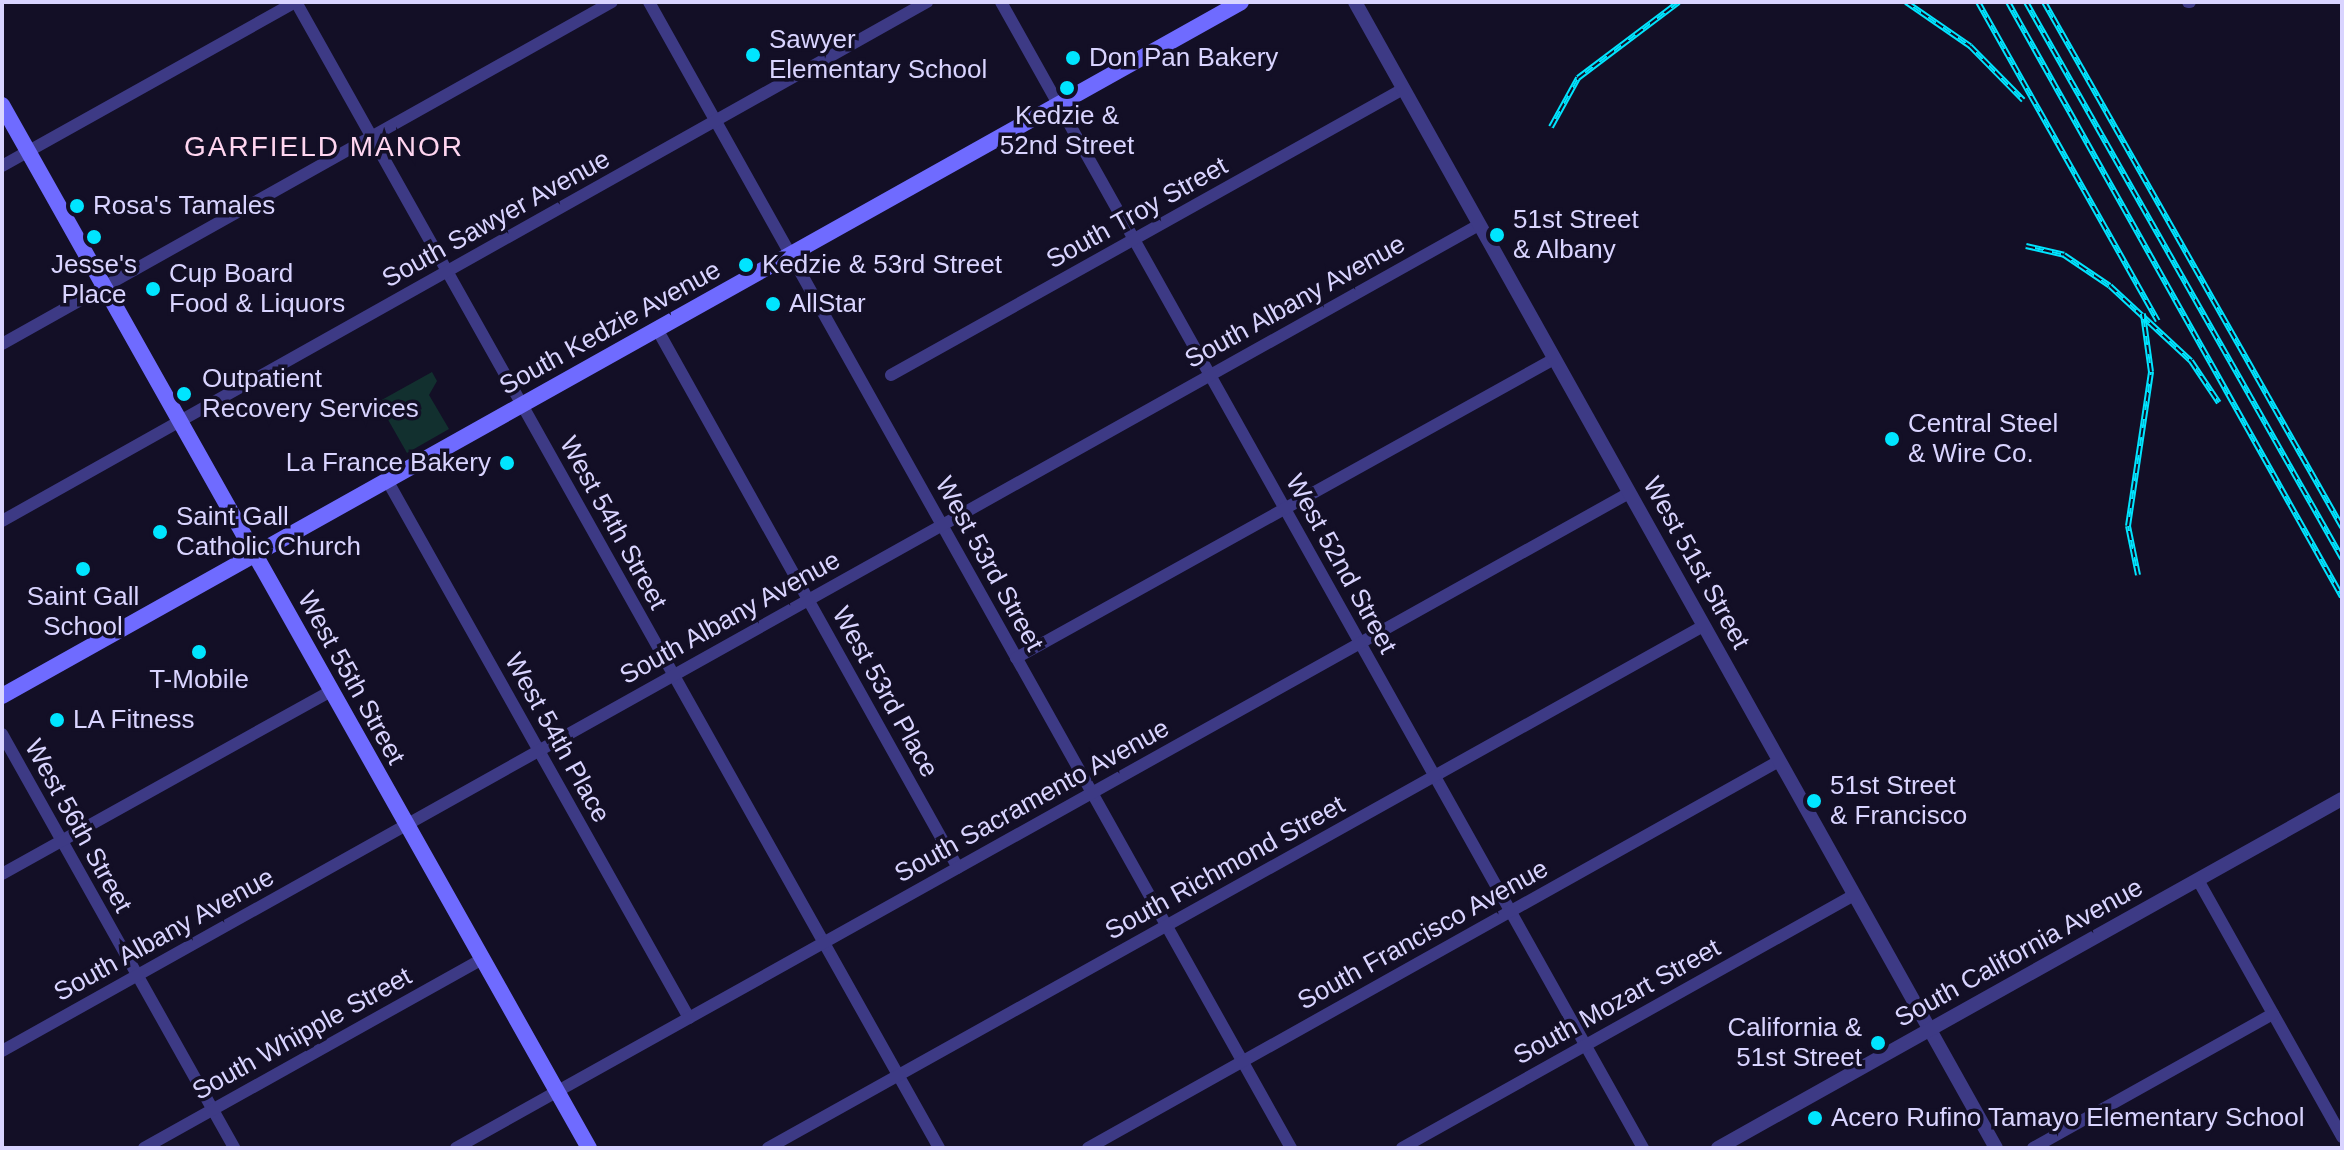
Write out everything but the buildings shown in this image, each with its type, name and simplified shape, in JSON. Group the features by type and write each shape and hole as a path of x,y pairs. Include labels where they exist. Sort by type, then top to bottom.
{"main road":[{"name":"South Kedzie Avenue","path":"2,696 1241,2"},
{"name":"West 55th Street","path":"2,105 589,1148"}],"street":[{"name":"West 54th Street","path":"296,2 939,1148"},
{"path":"2,166 296,2"},
{"path":"2,344 612,2"},
{"name":"West 53rd Street","path":"649,2 1291,1148"},
{"name":"South Sawyer Avenue","path":"2,521 927,2"},
{"name":"West 52nd Street","path":"1001,2 1643,1148"},
{"name":"West 51st Street","path":"1355,2 1996,1148"},
{"name":"South Troy Street","path":"891,375 1403,89"},
{"name":"South Albany Avenue","path":"2,1051 1479,225"},
{"name":"West 53rd Place","path":"657,329 958,868"},
{"path":"1016,658 1554,359"},
{"name":"West 54th Place","path":"387,480 689,1018"},
{"name":"South Sacramento Avenue","path":"456,1148 1629,493"},
{"name":"South Richmond Street","path":"768,1148 1703,626"},
{"path":"2,874 331,691"},
{"name":"West 56th Street","path":"2,734 234,1148"},
{"name":"South Francisco Avenue","path":"1088,1148 1779,761"},
{"name":"South California Avenue","path":"1718,1148 2342,799"},
{"path":"2198,880 2342,1137"},
{"name":"South Mozart Street","path":"1402,1148 1854,895"},
{"name":"South Whipple Street","path":"144,1148 482,959"},
{"path":"2033,1148 2273,1014"}],"green space":[{"path":"432,372 437,381 429,395 449,429 407,453 378,402"}],"railway":[{"path":"1551,127 1578,78 1679,2"},
{"path":"1906,2 1970,46 2023,100"},
{"path":"1978,2 2158,321"},
{"path":"2008,2 2342,597"},
{"path":"2026,2 2342,558"},
{"path":"2044,2 2342,527"},
{"path":"2026,246 2064,255 2110,286 2191,361 2219,403"},
{"path":"2138,575 2128,526 2151,372 2143,314"}],"place":[{"name":"Sawyer Elementary School","path":"753,55"},
{"name":"Don Pan Bakery","path":"1073,58"},
{"name":"Kedzie & 52nd Street","path":"1067,88"},
{"name":"Rosa's Tamales","path":"77,206"},
{"name":"51st Street & Albany","path":"1497,235"},
{"name":"Jesse's Place","path":"94,237"},
{"name":"Kedzie & 53rd Street","path":"746,265"},
{"name":"Cup Board Food & Liquors","path":"153,289"},
{"name":"AllStar","path":"773,304"},
{"name":"Outpatient Recovery Services","path":"184,394"},
{"name":"Central Steel & Wire Co.","path":"1892,439"},
{"name":"La France Bakery","path":"507,463"},
{"name":"Saint Gall Catholic Church","path":"160,532"},
{"name":"Saint Gall School","path":"83,569"},
{"name":"T-Mobile","path":"199,652"},
{"name":"LA Fitness","path":"57,720"},
{"name":"51st Street & Francisco","path":"1814,801"},
{"name":"California & 51st Street","path":"1878,1043"},
{"name":"Acero Rufino Tamayo Elementary School","path":"1815,1118"}],"district":[{"name":"GARFIELD MANOR","path":"324,147"}]}
